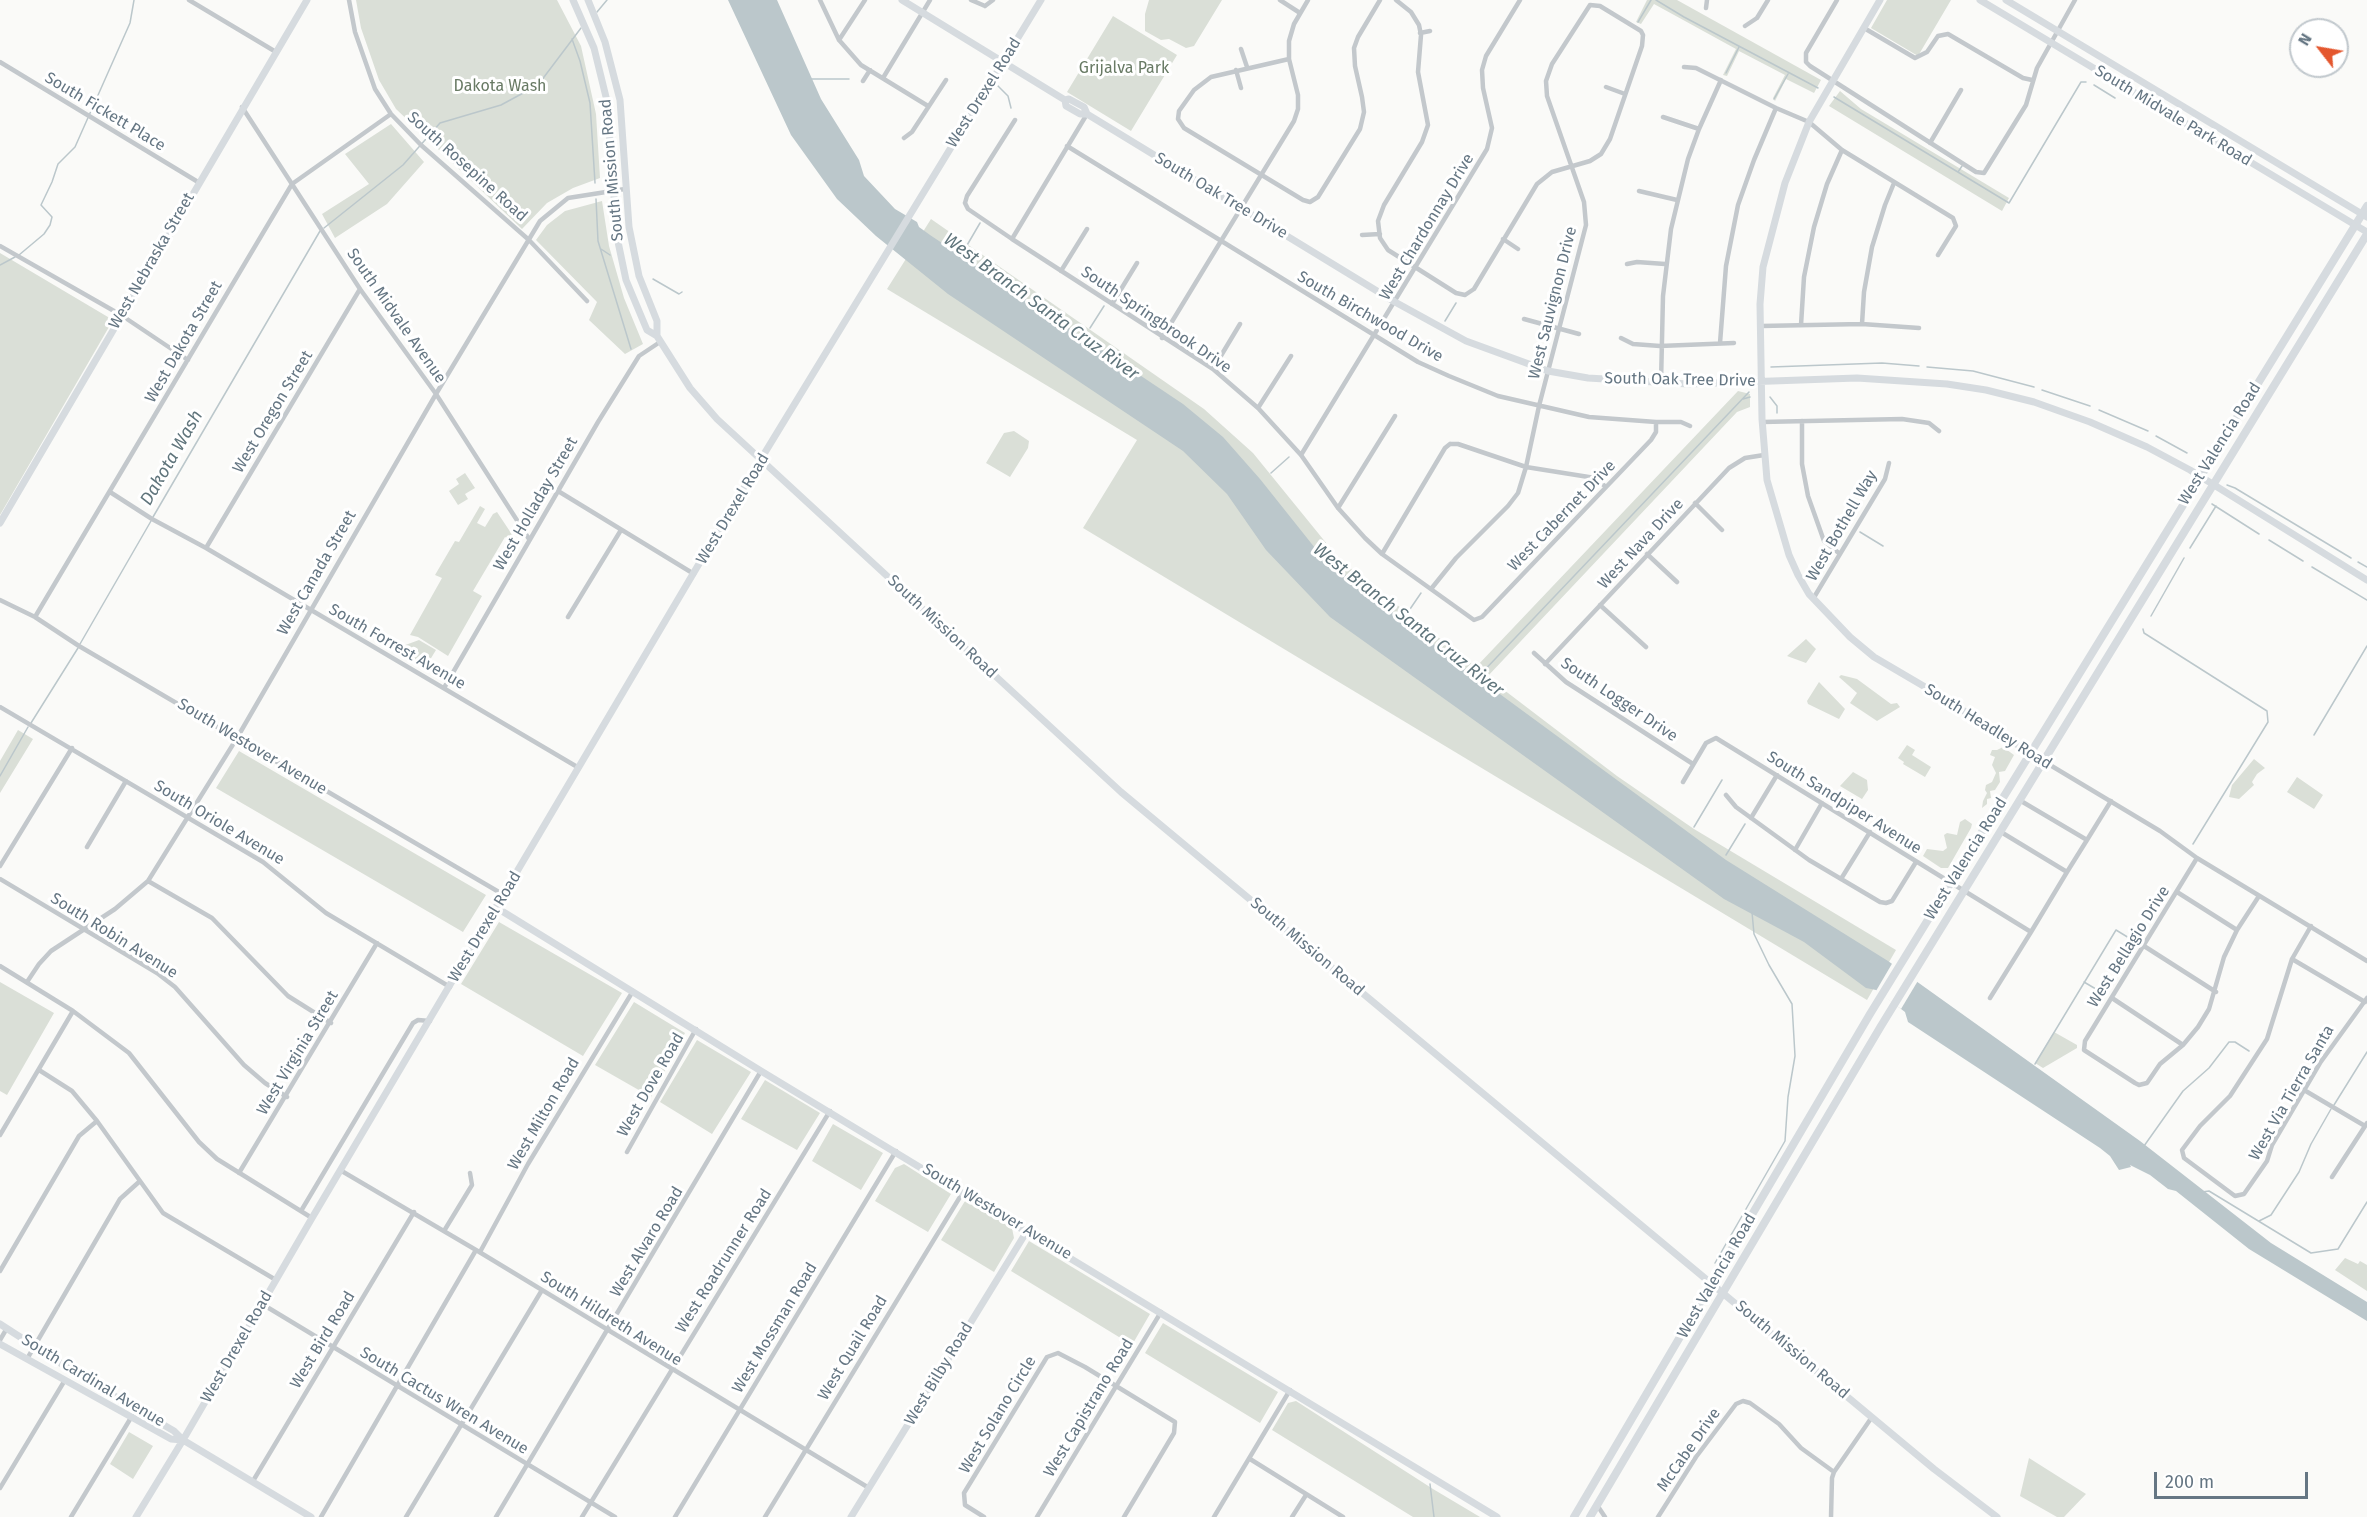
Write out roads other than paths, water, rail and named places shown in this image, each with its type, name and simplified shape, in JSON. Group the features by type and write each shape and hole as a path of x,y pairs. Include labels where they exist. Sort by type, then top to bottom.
{"main road":[{"name":"West Valencia Road","path":"1574,1517 1882,996 2355,225 2365,215 2367,206"},
{"name":"West Valencia Road","path":"1590,1517 1894,1004 2045,762 2367,233"},
{"path":"2275,355 2287,363"},
{"path":"2123,602 2136,611"}],"street":[{"path":"189,0 276,52"},
{"name":"West Nebraska Street","path":"0,523 242,107 307,0"},
{"name":"South Rosepine Road","path":"349,0 355,32 375,89 391,114 421,145 530,240 587,301"},
{"name":"South Mission Road","path":"573,0 589,33 601,71 607,101 617,237 626,280 647,330 659,339 679,373 727,429 1121,792 1934,1469 1997,1517"},
{"path":"820,0 839,40 861,65 928,106"},
{"path":"839,40 865,0"},
{"name":"South Oak Tree Drive","path":"902,0 921,14 1065,100 1066,106 1080,114 1087,114 1395,302 1466,341 1548,370 1588,378 1661,383 1857,378 1947,384 1986,390 2034,402 2090,422 2147,447 2367,580"},
{"path":"883,78 930,0"},
{"path":"971,0 986,8 993,0"},
{"name":"West Drexel Road","path":"135,1517 183,1440 761,459 1041,0"},
{"path":"1280,0 1300,13"},
{"path":"1162,338 1294,122 1298,109 1298,95 1289,59 1290,33 1308,0"},
{"path":"1289,59 1218,74 1202,82 1183,105 1176,119 1184,128 1311,204 1318,197 1360,129 1364,112 1354,66 1354,48 1380,0"},
{"path":"1396,0 1411,12 1420,33 1418,72 1428,125 1422,142 1384,205 1378,221 1380,234 1388,250 1456,294 1466,297 1474,289 1537,184 1552,172 1590,161 1601,154 1610,139 1645,34 1600,6 1589,3"},
{"name":"West Chardonnay Drive","path":"1301,455 1487,149 1492,128 1483,88 1482,70 1486,56 1520,0"},
{"path":"1706,8 1707,0"},
{"path":"1745,26 1757,18 1768,0"},
{"path":"1837,0 1805,57 1810,66 1976,172 1984,173 2026,105 2032,80 2053,36 2075,0"},
{"name":"South Headley Road","path":"1880,0 1809,122 1785,183 1763,267 1761,382 1764,455 1771,497 1789,555 1798,575 1813,599 1850,637 1874,657 2160,831 2198,858 2367,961"},
{"name":"South Midvale Park Road","path":"1980,0 2053,36 2365,215"},
{"name":"South Midvale Park Road","path":"2006,0 2053,36 2367,233"},
{"name":"South Mission Road","path":"589,2 613,68 620,100 625,189 633,250 639,276 657,321 659,339"},
{"name":"West Sauvignon Drive","path":"1431,589 1456,558 1508,506 1518,493 1526,467 1539,406 1586,225 1584,202 1547,96 1546,81 1552,64 1589,3"},
{"path":"1864,28 1915,57 1923,56 1938,36 1948,34 2023,78 2032,80"},
{"path":"1420,33 1430,31"},
{"path":"1241,49 1247,67"},
{"name":"South Fickett Place","path":"0,62 198,182"},
{"path":"1684,67 1696,68 1809,122 1842,150 1953,218 1956,226 1938,255"},
{"path":"862,81 870,70"},
{"path":"1236,70 1241,88"},
{"path":"904,138 912,132 946,80"},
{"path":"1661,383 1660,346 1665,264 1677,200 1699,129 1721,80"},
{"path":"1606,87 1625,94"},
{"path":"1930,142 1961,90"},
{"name":"South Midvale Avenue","path":"242,107 360,289 436,394 529,539"},
{"path":"1720,343 1726,266 1738,205 1776,108"},
{"name":"West Dakota Street","path":"35,617 292,184 391,114"},
{"path":"1012,239 1087,114"},
{"path":"1663,117 1699,129"},
{"name":"South Springbrook Drive","path":"1015,120 963,203 968,209 1162,338 1213,369 1258,408 1301,455 1338,508 1382,554 1468,618 1476,621"},
{"name":"South Birchwood Drive","path":"1067,146 1418,362 1449,376 1498,396 1589,417 1681,422 1690,426"},
{"path":"1801,325 1804,277 1814,227 1827,184 1842,150"},
{"path":"1862,324 1864,292 1872,247 1894,183"},
{"name":"West Canada Street","path":"27,982 49,953 115,909 148,881 237,738 309,610 540,221 568,198 625,189"},
{"path":"1639,191 1677,200"},
{"path":"1061,271 1087,229"},
{"path":"1362,235 1380,234"},
{"path":"1503,239 1518,249"},
{"path":"0,246 121,315 188,360"},
{"path":"1112,304 1137,262"},
{"path":"1627,264 1637,262 1665,264"},
{"name":"West Oregon Street","path":"206,548 360,289"},
{"path":"1524,319 1579,334"},
{"path":"1213,369 1240,324"},
{"path":"1761,326 1862,324 1919,328"},
{"path":"1621,338 1633,344 1660,346 1734,343"},
{"name":"West Holladay Street","path":"444,688 529,539 639,356 659,339"},
{"path":"1258,408 1291,356"},
{"path":"1338,508 1395,416"},
{"path":"1762,422 1902,419 1929,423 1938,431"},
{"path":"1802,421 1802,464 1809,496 1824,541 1840,554"},
{"name":"West Cabernet Drive","path":"1476,621 1654,436 1656,422"},
{"path":"1382,554 1449,442 1526,467 1595,478 1606,487"},
{"name":"West Nava Drive","path":"1545,664 1695,503 1737,462 1745,458 1764,455"},
{"name":"West Bothell Way","path":"1813,599 1885,479 1889,463"},
{"path":"558,491 694,574"},
{"name":"South Forrest Avenue","path":"110,492 152,519 206,548 579,768"},
{"path":"1695,503 1722,530"},
{"path":"568,617 621,530"},
{"path":"1647,554 1677,582"},
{"name":"South Westover Avenue","path":"0,600 35,617 504,895"},
{"path":"1600,605 1646,647"},
{"name":"South Logger Drive","path":"1534,653 1566,682 1606,710 1693,764"},
{"name":"South Oriole Avenue","path":"0,707 263,862 326,913 450,987"},
{"name":"South Sandpiper Avenue","path":"1693,764 1711,739 1718,739 2031,932"},
{"path":"0,866 72,748"},
{"path":"1683,782 1693,764"},
{"path":"1751,818 1777,775"},
{"path":"87,847 126,781"},
{"path":"1726,795 1736,807 1795,850 1887,905 1893,900 1916,862"},
{"path":"2021,801 2087,840"},
{"path":"1990,998 2111,801"},
{"path":"1795,850 1822,803"},
{"path":"1841,879 1870,832"},
{"path":"2001,832 2067,872"},
{"name":"West Bellagio Drive","path":"2183,1045 2160,1064 2144,1084 2135,1083 2084,1050 2085,1041 2198,858"},
{"name":"South Robin Avenue","path":"0,879 157,973 175,987 244,1065 265,1083 287,1097"},
{"path":"148,881 212,918 288,996 331,1023"},
{"path":"2177,892 2237,930"},
{"path":"2112,998 2183,1045 2209,1009 2216,992 2224,957 2237,930 2259,896"},
{"name":"South Westover Avenue","path":"497,908 761,1071 1497,1517"},
{"path":"2311,926 2292,959 2366,1000"},
{"name":"West Virginia Street","path":"238,1173 287,1097 377,944"},
{"path":"2144,946 2216,992"},
{"name":"West Via Tierra Santa","path":"2292,959 2267,1040 2230,1096 2200,1126 2182,1150 2184,1158 2235,1196 2244,1194 2250,1187 2326,1054 2366,1000"},
{"path":"0,966 73,1011 129,1053 199,1142 217,1159 312,1218"},
{"name":"West Milton Road","path":"321,1517 396,1386 633,991"},
{"path":"0,1135 73,1011"},
{"name":"West Drexel Road","path":"301,1211 413,1023 418,1020 429,1021"},
{"name":"West Dove Road","path":"627,1152 696,1029"},
{"path":"39,1070 72,1091 97,1121 163,1213 276,1280"},
{"name":"West Alvaro Road","path":"496,1517 761,1071"},
{"path":"2304,1090 2366,1125 2332,1177"},
{"name":"West Roadrunner Road","path":"582,1517 830,1111"},
{"path":"0,1271 79,1136 97,1121"},
{"name":"West Mossman Road","path":"675,1517 896,1151"},
{"name":"South Hildreth Avenue","path":"340,1170 414,1212 868,1488"},
{"path":"444,1231 472,1185 471,1173"},
{"path":"27,1359 120,1199 140,1180"},
{"name":"West Quail Road","path":"765,1517 963,1192"},
{"name":"West Bird Road","path":"253,1481 414,1212"},
{"name":"West Bilby Road","path":"851,1517 1027,1231"},
{"path":"406,1517 542,1290"},
{"name":"South Cactus Wren Avenue","path":"262,1304 615,1517"},
{"name":"West Capistrano Road","path":"1037,1517 1161,1312"},
{"path":"0,1342 3,1326"},
{"name":"South Cardinal Avenue","path":"3,1326 174,1431 183,1440 311,1517"},
{"name":"South Cardinal Avenue","path":"0,1342 171,1439 183,1440"},
{"path":"1052,1345 1054,1353"},
{"name":"West Solano Circle","path":"963,1502 964,1493 1035,1376 1047,1357 1054,1353 1062,1353 1171,1418 1175,1425"},
{"path":"0,1488 65,1380"},
{"path":"1214,1517 1290,1390"},
{"name":"McCabe Drive","path":"1658,1517 1696,1457 1736,1404 1743,1401 1750,1403 1779,1424 1801,1448 1834,1472"},
{"path":"71,1517 132,1416"},
{"path":"1831,1517 1834,1472 1872,1417"},
{"path":"1124,1517 1174,1433 1175,1425 1182,1424"},
{"path":"1250,1459 1343,1517"},
{"path":"1292,1517 1306,1495"},
{"path":"955,1503 963,1502 966,1507 984,1517"},
{"path":"1597,1505 1605,1517"}],"waterway":[{"path":"19,255 44,234 50,225 52,217 41,205 58,164 75,147 130,23 134,0"},
{"name":"Dakota Wash","path":"597,12 607,0"},
{"path":"1638,22 1651,0"},
{"path":"1656,0 1818,88"},
{"name":"Dakota Wash","path":"324,228 403,165 440,123 501,105 538,85 581,28"},
{"path":"572,39 590,103 595,183"},
{"path":"1726,73 1739,47"},
{"path":"1774,99 1788,74"},
{"path":"811,79 849,79"},
{"path":"1834,97 2009,203 2081,82 2086,82"},
{"path":"2094,85 2115,98"},
{"path":"998,86 1008,96 1011,108"},
{"path":"1958,172 1962,166"},
{"path":"596,199 598,241 631,349"},
{"name":"West Branch Santa Cruz River","path":"966,247 980,223"},
{"name":"Dakota Wash","path":"153,517 320,231"},
{"path":"601,249 610,255"},
{"path":"0,265 15,257"},
{"path":"653,279 679,294 682,292"},
{"path":"1445,321 1456,303"},
{"name":"West Branch Santa Cruz River","path":"1090,328 1104,306"},
{"path":"1771,367 1882,363 1919,366"},
{"path":"1927,367 1973,371 2034,387"},
{"path":"2042,390 2090,406"},
{"name":"West Branch Santa Cruz River","path":"1477,678 1749,392"},
{"path":"1743,399 1750,397"},
{"path":"1770,397 1777,406 1777,413"},
{"path":"2099,410 2148,431"},
{"path":"2156,436 2187,453"},
{"path":"1271,473 1289,457"},
{"path":"2227,485 2351,558"},
{"path":"2212,504 2259,534"},
{"path":"2190,548 2216,506"},
{"name":"Dakota Wash","path":"80,644 151,521"},
{"path":"1860,532 1883,546"},
{"path":"2269,540 2303,561"},
{"path":"2151,616 2184,558"},
{"path":"2358,562 2367,567"},
{"path":"2312,567 2367,600"},
{"name":"West Branch Santa Cruz River","path":"1408,612 1421,593"},
{"path":"2143,629 2144,633 2267,711 2268,722 2193,844"},
{"path":"2314,735 2367,646"},
{"name":"Dakota Wash","path":"31,723 78,648"},
{"name":"Dakota Wash","path":"0,776 28,727"},
{"path":"1694,827 1722,780"},
{"path":"1726,855 1745,824"},
{"path":"1715,1263 1785,1141 1788,1097 1795,1056 1792,1004 1754,934 1752,912"},
{"path":"2035,1064 2116,930 2134,941"},
{"path":"2084,982 2106,995"},
{"path":"2144,1146 2183,1091 2209,1068 2229,1042 2235,1042 2249,1051"},
{"path":"2334,1105 2367,1052"},
{"path":"2259,1221 2271,1215 2299,1172 2311,1144 2331,1109"},
{"path":"2202,1192 2209,1191 2311,1253 2338,1249 2367,1202"},
{"path":"1430,1484 1434,1517"}],"park label":[{"name":"Grijalva Park","path":"1124,69"}]}
